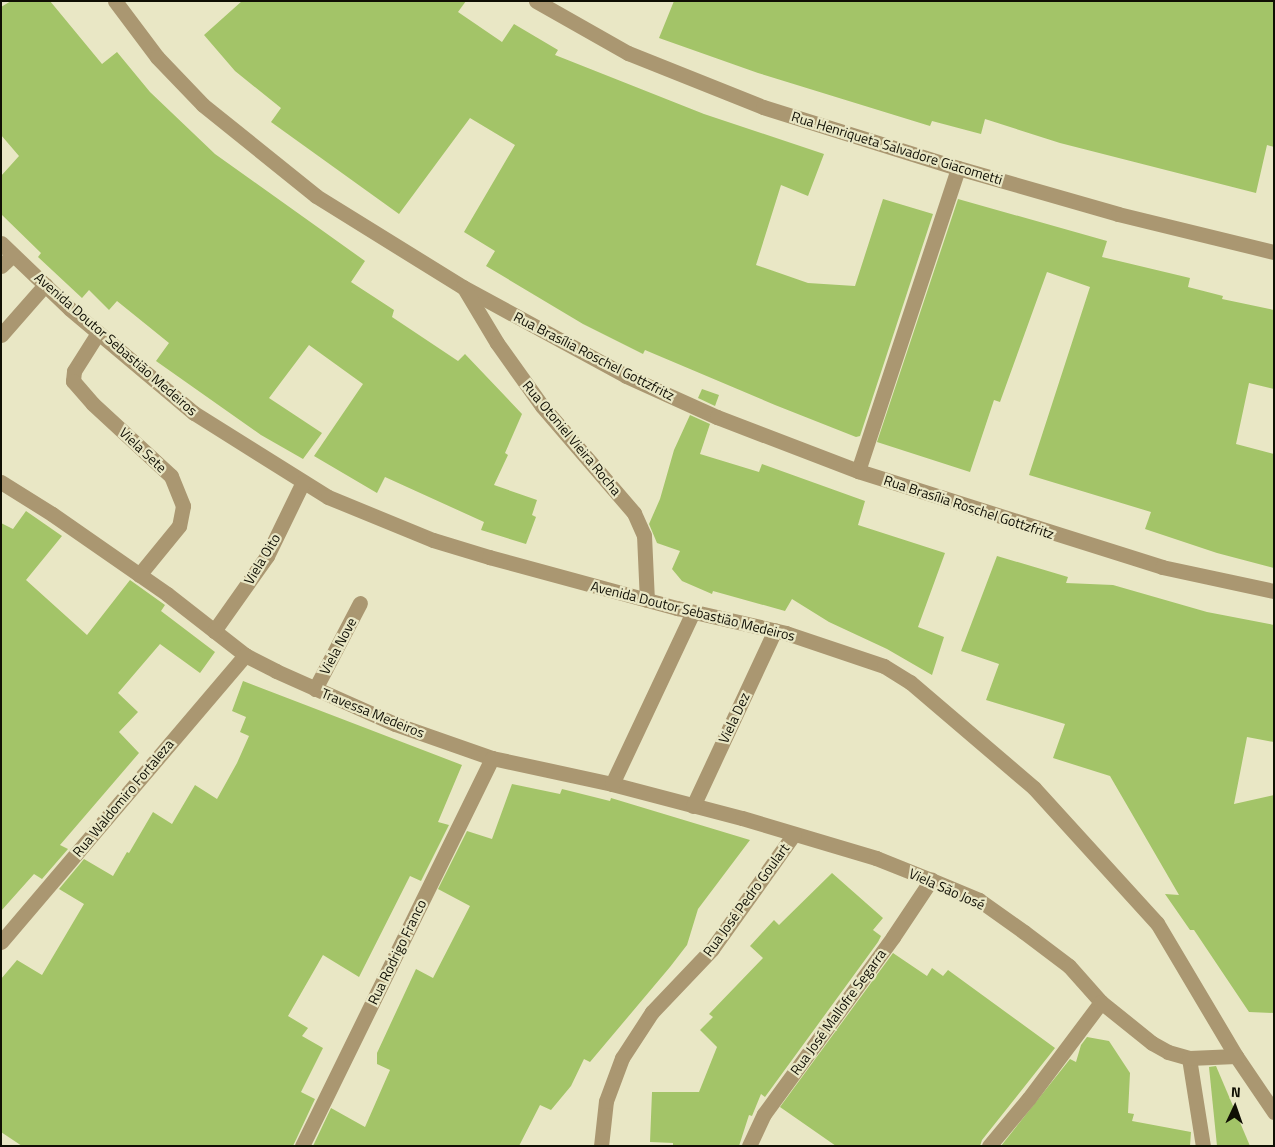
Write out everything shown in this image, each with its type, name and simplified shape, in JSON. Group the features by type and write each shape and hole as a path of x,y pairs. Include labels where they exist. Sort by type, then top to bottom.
{"street":[{"name":"Rua Brasília Roschel Gottzfritz","path":"115,1 157,57 203,105 316,196 463,287 626,376 717,417 858,471 1162,567 1274,591"},
{"name":"Rua Henriqueta Salvadore Giacometti","path":"536,1 573,24 628,53 763,106 958,168 1118,214 1274,252"},
{"path":"858,471 958,168"},
{"name":"Avenida Doutor Sebastião Medeiros","path":"1,243 98,333 194,413 328,497 433,540 647,600 775,630 884,666 910,682 1034,788 1157,923 1236,1056 1273,1109"},
{"path":"1,266 14,255"},
{"path":"1,335 45,285"},
{"name":"Rua Otoniel Vieira Rocha","path":"463,287 497,344 542,406 634,513 644,535 647,600"},
{"name":"Viela Sete","path":"98,333 74,370 73,381 93,404 171,476 183,506 179,526 139,575"},
{"name":"Travessa Medeiros","path":"1,482 52,514 139,575 245,655 315,689 395,724 492,758 612,784 794,834"},
{"name":"Viela Oito","path":"214,630 267,556 303,482"},
{"name":"Viela Nove","path":"315,689 360,603"},
{"path":"612,784 694,612"},
{"name":"Viela Dez","path":"693,806 775,630"},
{"name":"Rua Waldomiro Fortaleza","path":"1,942 245,655"},
{"name":"Rua Rodrigo Franco","path":"302,1146 492,758"},
{"name":"Viela São José","path":"794,834 876,858 979,900 1069,966 1101,1002 1152,1043 1168,1052 1189,1058"},
{"name":"Rua José Pedro Goulart","path":"601,1146 606,1101 622,1058 652,1012 712,949 794,834"},
{"name":"Rua José Mallofre Segarra","path":"749,1146 764,1114 893,937 931,880"},
{"path":"989,1146 1029,1098 1101,1002"},
{"path":"1203,1146 1189,1058 1236,1056"}],"building":[{"path":"11,1 50,1 102,64 117,52 150,92 215,154 365,261 351,282 394,310 392,317 458,361 465,354 522,414 505,453 508,455 494,485 537,500 532,515 536,517 526,544 481,530 484,522 385,477 377,493 314,456 363,384 309,345 269,398 322,433 303,459 261,435 156,361 169,343 117,301 109,310 89,290 82,298 38,257 41,253 1,214 1,176 19,156 1,135 1,7"},
{"path":"242,1 466,1 458,12 502,42 514,24 558,50 555,55 704,114 824,154 808,196 781,185 756,265 808,283 855,286 883,199 933,214 860,436 856,437 775,405 645,350 643,354 583,324 486,266 495,251 464,232 515,145 470,118 399,214 271,122 281,108 235,71 204,35"},
{"path":"674,1 1274,1 1274,147 1267,145 1256,193 1060,143 985,119 981,134 932,121 930,126 758,73 659,38"},
{"path":"958,199 1107,241 1102,257 1190,278 1188,287 1223,296 1222,299 1274,310 1274,389 1249,383 1236,444 1274,454 1274,568 1217,553 1145,529 1151,512 1029,475 1090,287 1047,272 1000,402 994,400 970,472 877,442"},
{"path":"702,389 719,395 715,406 698,398"},
{"path":"690,415 710,424 700,454 759,472 762,464 865,501 858,525 945,553 918,627 944,637 932,675 887,649 829,622 792,599 785,611 713,591 712,594 682,581 672,569 680,551 657,543 649,524 660,499 674,450"},
{"path":"26,511 62,536 26,580 87,635 130,580 165,605 161,611 215,652 200,673 160,644 118,693 138,712 119,732 139,753 60,845 68,849 42,879 34,874 1,911 1,523 13,529"},
{"path":"997,556 1068,577 1066,583 1113,585 1207,612 1274,625 1274,742 1247,737 1234,804 1274,795 1274,1013 1249,1012 1194,930 1190,930 1165,894 1179,895 1110,776 1053,758 1065,724 986,700 999,664 961,651"},
{"path":"243,681 462,765 438,822 449,825 421,881 410,876 359,977 323,955 288,1016 308,1028 302,1036 323,1048 301,1092 315,1099 293,1146 22,1146 1,1132 1,979 17,960 42,975 84,904 59,889 84,859 113,876 153,812 172,824 195,785 217,799 237,763 249,736 240,732 246,717 232,711"},
{"path":"512,784 560,794 562,789 610,801 611,798 750,840 698,909 687,945 590,1062 584,1059 571,1086 551,1110 540,1105 519,1146 313,1146 331,1108 365,1127 390,1070 377,1064 377,1053 416,969 433,978 470,906 438,889 467,831 492,839"},
{"path":"832,873 883,918 873,930 881,936 878,942 765,1097 761,1094 752,1116 749,1115 739,1146 673,1146 673,1143 650,1142 652,1092 699,1092 717,1047 700,1030 713,1017 709,1014 763,958 750,946 774,920 779,925"},
{"path":"893,953 927,976 932,968 943,976 948,970 1055,1048 982,1140 980,1146 836,1146 780,1107"},
{"path":"1087,1037 1109,1041 1130,1073 1128,1113 1134,1114 1132,1121 1191,1132 1190,1146 1001,1146 1070,1059 1076,1062 1081,1045"},
{"path":"1216,1066 1250,1146 1217,1146 1209,1067"}]}
